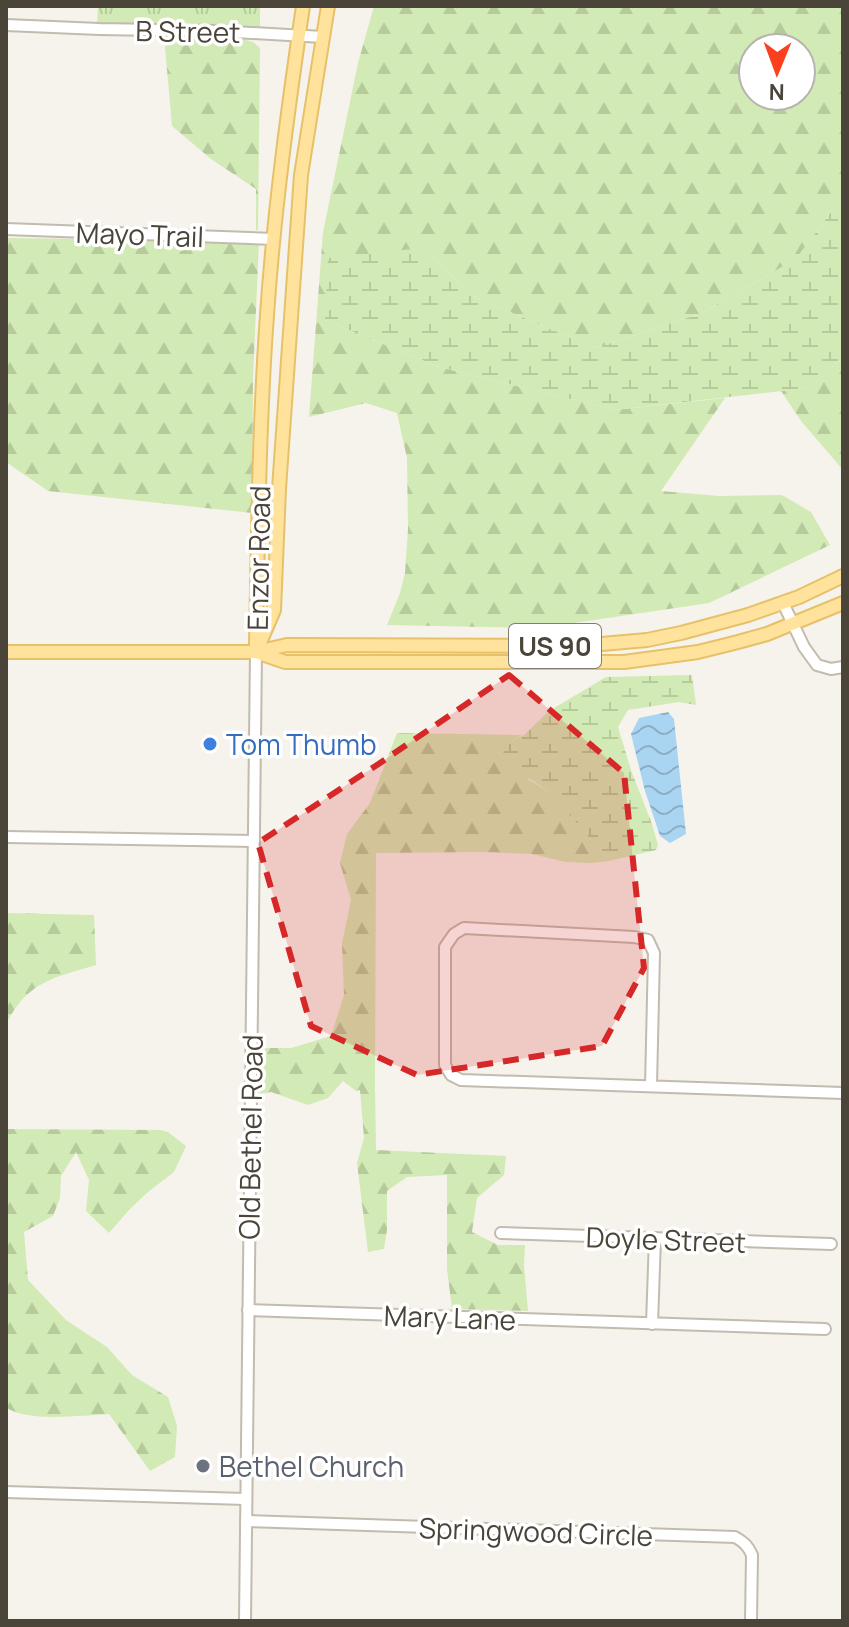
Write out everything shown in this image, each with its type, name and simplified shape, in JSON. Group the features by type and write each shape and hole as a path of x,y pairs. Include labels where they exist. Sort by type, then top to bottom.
{"main road":[{"name":"Enzor Road","path":"256,652 257,532 267,315 303,6"},
{"name":"Enzor Road","path":"256,652 274,610 279,489 301,175 328,6"},
{"name":"US 90","path":"6,652 256,652 287,645 472,647 613,643 681,633 733,620 821,588 843,576"},
{"name":"US 90","path":"256,652 285,662 624,662 698,652 767,634 843,603"}],"street":[{"name":"B Street","path":"6,25 323,37"},
{"name":"Mayo Trail","path":"6,229 274,239"},
{"path":"783,603 804,647 817,665 831,669 843,667"},
{"name":"Old Bethel Road","path":"245,1621 256,652"},
{"path":"6,837 254,841"},
{"path":"651,1086 654,953 648,940 464,928 454,934 445,947 445,1065 451,1075 461,1080 843,1093"},
{"name":"Doyle Street","path":"501,1233 831,1244"},
{"path":"652,1324 655,1238"},
{"name":"Mary Lane","path":"248,1310 825,1329"},
{"path":"6,1492 246,1499"},
{"name":"Springwood Circle","path":"246,1521 735,1537 743,1541 752,1555 751,1621"}],"highlighted area":[{"path":"509,675 624,773 644,968 602,1046 417,1075 311,1026 258,843"}],"green space":[{"path":"98,6 260,6 260,32 242,26 97,23"},
{"path":"374,6 843,6 843,196 796,259 702,313 596,348 476,298 422,248 325,320 439,367 615,410 725,398 661,491 719,496 782,495 811,512 830,545 709,603 540,628 387,625 405,573 407,458 397,413 366,403 309,417 323,232 358,63"},
{"path":"164,36 240,38 260,48 258,230 256,189 211,159 172,126"},
{"path":"843,196 843,357 809,388 615,410 439,367 325,320 328,258 422,248 476,298 596,348 702,313 796,259"},
{"path":"6,238 259,241 253,379 252,513 48,491 6,462"},
{"path":"843,357 843,470 801,421 781,391 809,388"},
{"path":"692,675 696,705 679,702 628,710 618,727 652,824 658,845 656,850 609,861 550,792 499,759 511,741 524,735 549,711 606,677"},
{"path":"397,733 522,735 511,741 529,780 550,792 609,861 566,862 532,854 487,852 376,853 376,1150 506,1156 504,1175 477,1198 472,1232 498,1245 525,1245 528,1311 452,1309 447,1269 447,1175 407,1177 387,1191 384,1249 368,1252 357,1163 364,1138 360,1090 356,1091 343,1081 328,1098 308,1105 271,1092 255,1095 256,1052 259,1048 291,1048 331,1036 344,995 342,943 351,900 340,863 347,834 370,803"},
{"path":"6,913 94,915 96,965 43,983 23,998 6,1024"},
{"path":"6,1129 161,1130 186,1146 174,1172 148,1192 109,1233 86,1211 89,1180 76,1152 61,1176 60,1198 53,1216 24,1232 28,1280 66,1320 107,1347 132,1375 168,1397 177,1426 175,1457 150,1471 109,1414 40,1417 6,1407"}],"water":[{"path":"668,712 674,719 686,834 670,843 660,836 631,734 639,718"}],"place":[{"name":"Tom Thumb","path":"210,744"},
{"name":"Bethel Church","path":"203,1466"}]}
